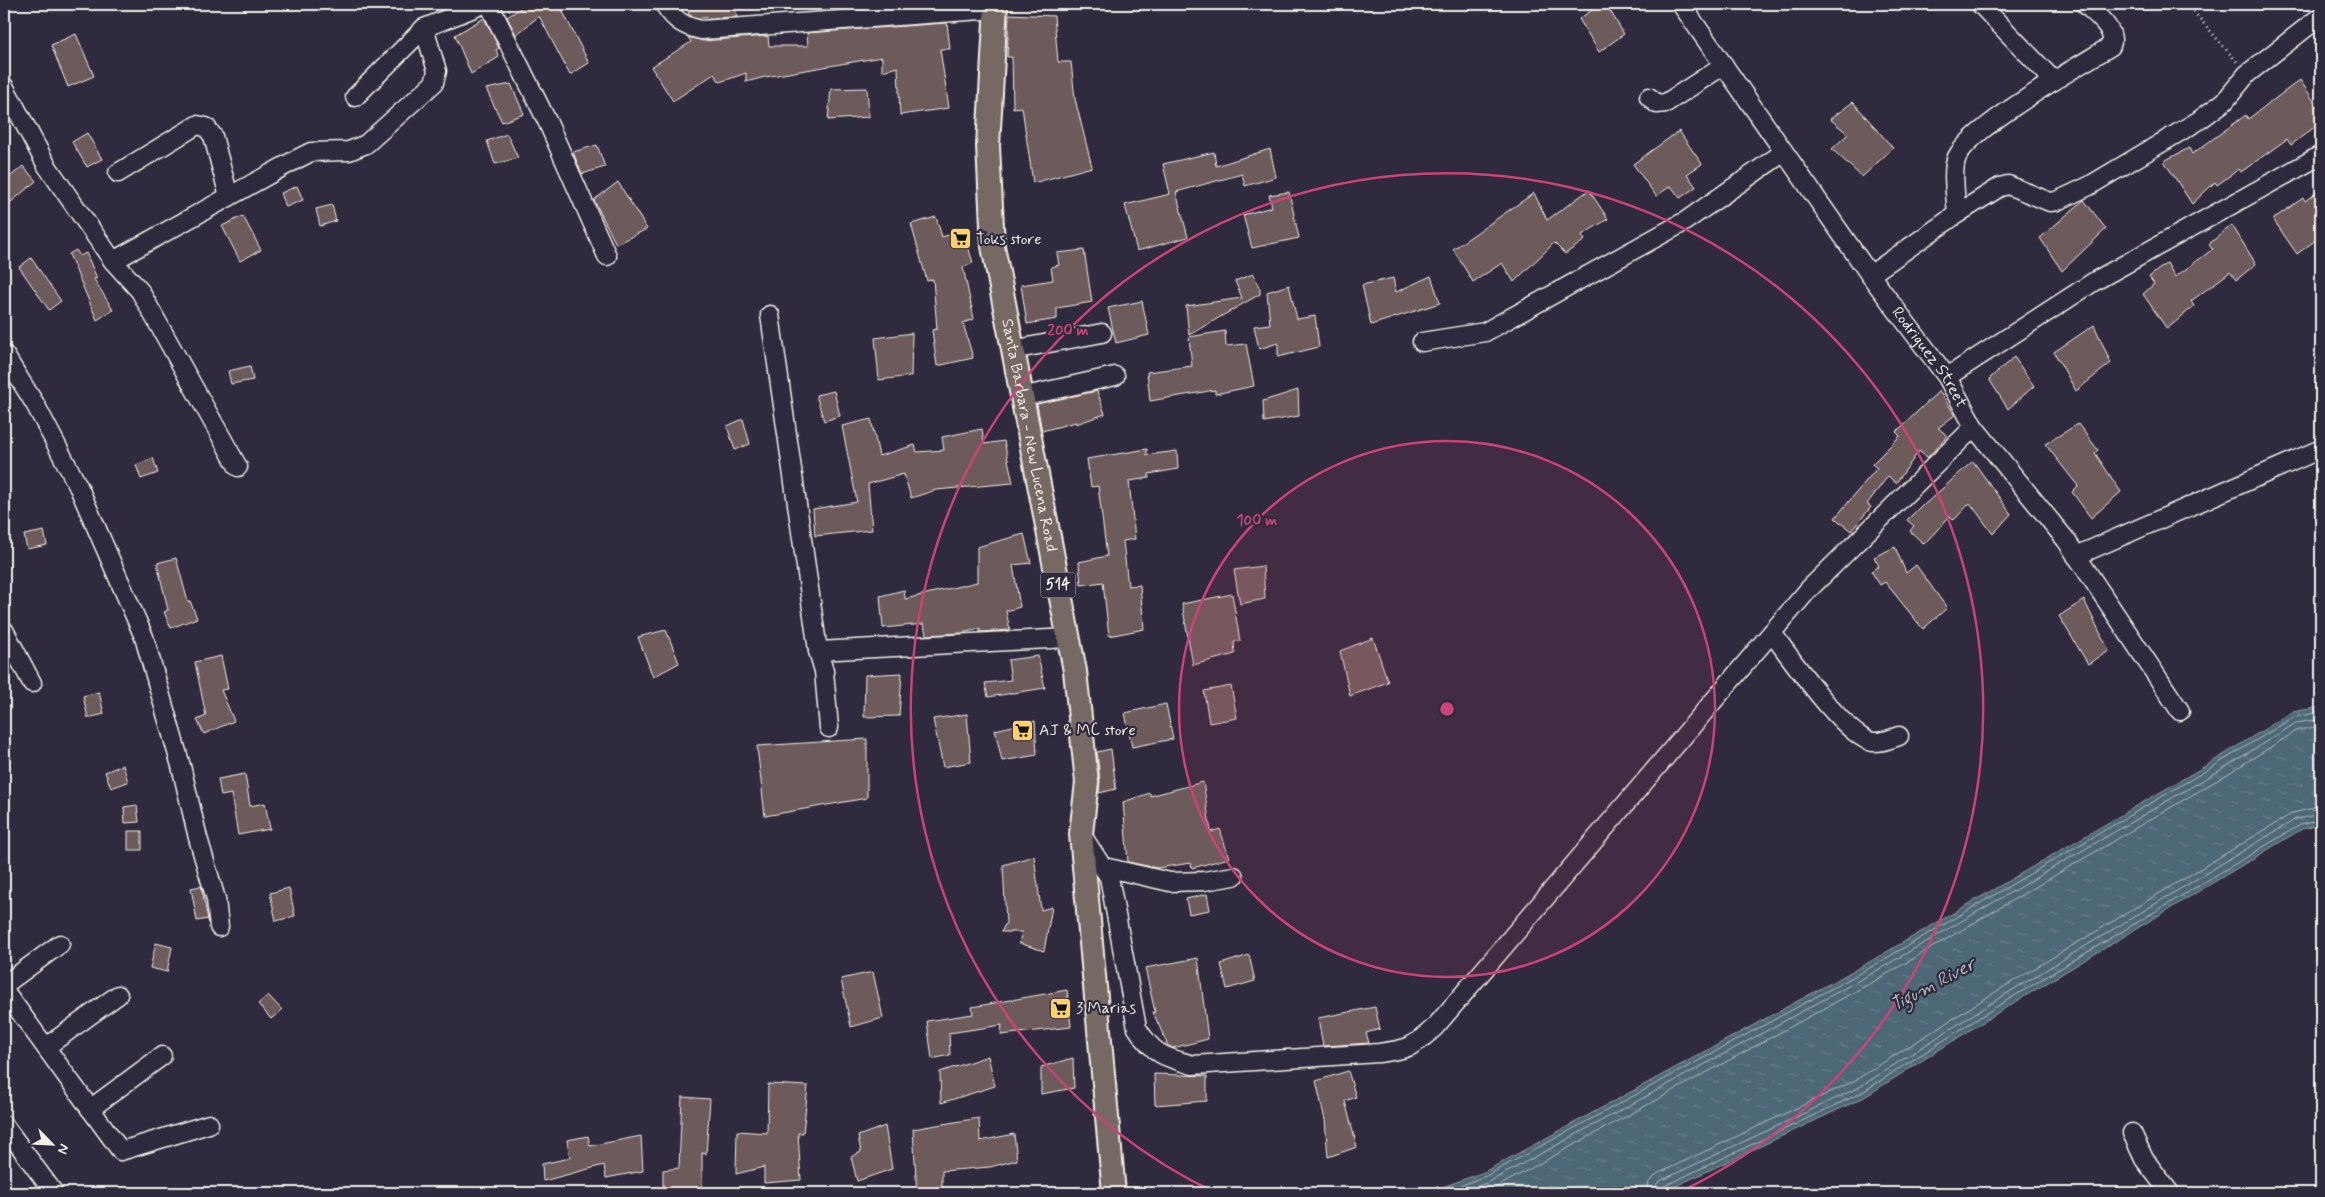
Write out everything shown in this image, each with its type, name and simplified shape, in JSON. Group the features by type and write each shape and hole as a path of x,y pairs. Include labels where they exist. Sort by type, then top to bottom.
{"main road":[{"name":"Santa Barbara - New Lucena Road","path":"996,6 988,146 992,246 1075,671 1087,782 1081,834 1114,1193"}],"street":[{"path":"355,97 424,28 484,4"},
{"path":"489,4 548,124 608,256"},
{"path":"664,4 671,16 687,28 702,30 996,6"},
{"name":"Rodriguez Street","path":"1681,4 1870,275 1947,377 1974,427 2066,540 2180,711"},
{"path":"1980,4 2054,82"},
{"path":"1957,214 1956,158 1966,144 1987,127 2111,46 2111,33 2085,4"},
{"path":"1870,275 1957,214 2000,187 2008,185 2050,202 2076,192 2198,121 2225,101 2247,74 2321,16"},
{"path":"113,261 311,152 349,151 366,144 434,83 437,71 424,28"},
{"path":"1649,96 1657,104 1666,103 1724,65"},
{"path":"4,86 47,166 113,261 140,291 238,467"},
{"path":"118,173 197,125 206,127 213,136 229,198"},
{"path":"1422,342 1485,332 1684,222 1784,152"},
{"path":"1947,377 2095,281 2321,155"},
{"path":"770,315 818,651 824,671 829,728"},
{"path":"1012,350 1102,333"},
{"path":"4,354 35,404 79,488 144,637 216,898 219,927"},
{"path":"1021,397 1115,376"},
{"path":"1081,834 1109,877 1137,1028 1149,1047 1169,1058 1193,1065 1379,1053 1407,1049 1416,1045 1435,1027 1809,590 1974,427"},
{"path":"2076,556 2321,449"},
{"path":"4,630 8,648 32,683"},
{"path":"1772,633 1834,712 1859,737 1872,742 1885,742 1899,736"},
{"path":"818,651 1069,638"},
{"path":"1104,867 1170,882 1204,881 1234,876"},
{"path":"4,985 60,944"},
{"path":"4,990 121,1151 209,1124"},
{"path":"46,1048 118,995"},
{"path":"90,1109 162,1056"},
{"path":"4,1125 54,1193"},
{"path":"2132,1133 2144,1159 2170,1193"}],"path":[{"path":"2187,4 2247,74"}],"water":[{"name":"Tigum River","path":"2321,707 2321,825 2302,829 2002,1010 1863,1098 1661,1193 1426,1193 1484,1172 1871,961 2212,762 2292,712"}],"building":[{"path":"527,4 559,4 589,63 570,75 539,16 516,35 507,17"},
{"path":"686,4 734,4 737,17 698,18 689,15"},
{"path":"1601,4 1606,4 1624,34 1599,52 1579,19"},
{"path":"1009,14 1054,16 1058,62 1071,62 1075,99 1092,167 1033,183 1022,107 1013,108 1012,57 1007,57"},
{"path":"484,18 499,48 496,50 499,57 471,74 455,35"},
{"path":"947,23 950,49 940,49 949,108 900,115 898,67 882,71 882,57 746,82 746,73 720,82 714,74 673,101 651,67 691,42 688,37 703,41 768,36 769,46 808,46 807,33"},
{"path":"76,34 94,76 68,87 51,45"},
{"path":"2300,80 2321,112 2321,122 2291,145 2287,139 2241,172 2239,169 2217,185 2215,182 2192,204 2164,161 2189,148 2192,154 2246,115 2248,119"},
{"path":"511,84 524,114 502,122 486,89"},
{"path":"867,88 869,117 828,120 831,89"},
{"path":"1853,102 1893,148 1862,177 1832,149 1848,134 1830,119"},
{"path":"1679,131 1702,164 1687,174 1696,187 1680,198 1671,186 1656,196 1633,164"},
{"path":"87,133 102,159 87,167 72,142"},
{"path":"507,134 518,158 495,164 487,141"},
{"path":"597,145 605,167 582,174 573,152"},
{"path":"1270,149 1276,177 1245,186 1242,174 1176,192 1188,237 1137,251 1125,205 1170,194 1163,164 1214,152 1216,166"},
{"path":"23,166 36,181 4,208 4,182"},
{"path":"618,182 647,229 616,244 594,200"},
{"path":"297,186 303,200 286,207 281,193"},
{"path":"2321,189 2321,236 2297,254 2273,219 2303,198 2305,201"},
{"path":"1589,190 1608,219 1582,235 1585,240 1565,254 1554,243 1514,282 1502,263 1473,282 1453,249 1534,193 1547,220"},
{"path":"1289,192 1299,238 1252,248 1243,215 1272,207 1269,195"},
{"path":"2084,200 2106,229 2062,271 2040,238"},
{"path":"332,205 336,221 320,226 316,209"},
{"path":"243,216 261,250 240,261 222,226"},
{"path":"936,217 942,237 963,230 973,263 963,267 974,319 963,323 973,358 937,366 932,330 937,329 933,279 927,281 911,224"},
{"path":"2232,225 2256,264 2236,280 2230,272 2191,301 2194,306 2167,329 2143,294 2154,284 2149,277 2167,263 2175,277 2213,249 2209,244"},
{"path":"76,250 80,256 86,253 97,278 94,279 113,310 97,320 69,254"},
{"path":"1084,250 1092,302 1057,308 1057,319 1027,324 1021,285 1053,280 1051,267 1059,265 1057,253"},
{"path":"31,258 61,301 49,310 19,267"},
{"path":"1253,274 1260,289 1260,294 1189,335 1186,306 1242,298 1235,281"},
{"path":"1431,276 1440,303 1371,325 1362,285 1393,278 1396,292"},
{"path":"1289,285 1297,319 1315,316 1319,347 1278,357 1278,343 1259,349 1254,326 1270,324 1267,292"},
{"path":"1142,301 1149,335 1116,343 1108,308"},
{"path":"2094,325 2111,363 2076,391 2054,352"},
{"path":"1225,331 1226,346 1246,344 1254,386 1215,394 1215,390 1150,401 1147,372 1192,366 1189,337"},
{"path":"912,333 911,376 879,380 875,338"},
{"path":"2014,357 2034,386 2008,409 1989,379"},
{"path":"250,366 253,380 231,384 228,371"},
{"path":"1298,390 1299,416 1264,422 1263,401"},
{"path":"834,391 840,416 824,421 816,395"},
{"path":"1097,391 1105,414 1076,424 1076,422 1042,431 1037,404"},
{"path":"1939,391 1955,415 1938,428 1948,436 1927,458 1919,451 1896,483 1888,476 1867,504 1871,507 1851,531 1835,518 1877,468 1872,464 1900,436 1896,432"},
{"path":"743,419 750,444 735,450 727,426"},
{"path":"871,419 879,456 915,445 917,452 944,450 942,437 982,429 984,444 1004,441 1013,483 936,490 911,498 904,474 868,484 872,530 815,536 813,509 857,502 842,426"},
{"path":"2078,424 2098,450 2095,453 2121,492 2091,518 2072,492 2078,486 2045,444"},
{"path":"1147,449 1147,455 1177,451 1178,469 1149,474 1149,478 1129,481 1135,539 1123,541 1128,586 1140,585 1144,629 1109,636 1103,582 1081,585 1079,562 1107,556 1098,486 1091,487 1087,459"},
{"path":"153,458 158,473 141,479 136,465"},
{"path":"1973,461 2011,514 1993,534 1970,503 1954,520 1950,516 1924,544 1910,531 1914,526 1907,520"},
{"path":"44,531 47,545 27,549 24,535"},
{"path":"1024,534 1031,563 1013,565 1020,607 1006,611 1010,630 980,632 980,629 961,633 926,635 924,624 883,628 880,596 904,590 905,599 977,582 977,547"},
{"path":"1895,547 1906,573 1916,565 1947,608 1923,629 1885,582 1880,585 1871,571 1879,566 1874,557"},
{"path":"176,558 188,602 190,601 197,618 171,628 164,612 168,610 157,563"},
{"path":"1263,566 1265,599 1240,604 1234,570"},
{"path":"1232,594 1240,641 1234,642 1235,654 1193,665 1182,604"},
{"path":"2084,600 2109,651 2088,664 2059,616"},
{"path":"666,630 679,663 653,677 638,637"},
{"path":"1373,638 1388,682 1350,696 1340,651"},
{"path":"221,656 228,689 221,690 234,721 204,734 197,720 206,716 195,662"},
{"path":"1038,656 1045,688 988,697 985,683 1011,680 1008,660"},
{"path":"902,673 899,716 864,717 865,675"},
{"path":"1231,686 1237,718 1209,723 1204,691"},
{"path":"99,692 104,714 88,718 83,696"},
{"path":"1166,704 1173,739 1132,747 1125,713"},
{"path":"967,714 971,762 943,767 933,719"},
{"path":"1035,721 1037,755 1002,761 995,730"},
{"path":"867,739 867,798 765,816 757,746"},
{"path":"1111,749 1116,789 1099,793 1100,781 1097,752"},
{"path":"123,765 128,782 111,788 105,772"},
{"path":"245,774 250,806 265,803 270,829 238,835 231,794 221,796 218,779"},
{"path":"1203,782 1211,832 1220,829 1229,858 1192,868 1191,863 1157,868 1128,862 1123,802 1150,793 1150,796"},
{"path":"137,805 139,822 125,823 124,807"},
{"path":"128,831 142,831 142,850 128,850"},
{"path":"1034,856 1041,910 1052,907 1044,951 1019,943 1022,932 1001,932 1006,923 1003,865"},
{"path":"201,886 208,919 197,921 191,888"},
{"path":"289,888 295,916 276,921 270,893"},
{"path":"1207,894 1210,910 1189,914 1186,899"},
{"path":"156,943 172,947 167,972 150,968"},
{"path":"1249,955 1255,981 1227,989 1221,964"},
{"path":"1198,958 1208,1039 1173,1048 1168,1046 1153,1012 1155,1012 1145,968"},
{"path":"873,972 883,1018 851,1027 841,979"},
{"path":"1067,990 1071,1027 1001,1035 1002,1025 949,1033 950,1055 932,1059 927,1021 973,1014 972,1007"},
{"path":"268,995 282,1010 271,1019 258,1004"},
{"path":"1375,1007 1380,1029 1366,1033 1369,1043 1323,1046 1318,1018"},
{"path":"988,1056 995,1086 941,1103 940,1072"},
{"path":"1073,1058 1074,1088 1041,1094 1041,1067"},
{"path":"1348,1071 1356,1097 1345,1101 1357,1147 1328,1157 1325,1120 1316,1081"},
{"path":"1154,1074 1207,1076 1207,1101 1155,1105"},
{"path":"768,1084 808,1086 803,1133 798,1133 801,1180 764,1183 764,1167 736,1174 737,1131 767,1133"},
{"path":"682,1097 710,1099 706,1154 702,1153 702,1193 663,1193 663,1170 679,1168"},
{"path":"979,1118 980,1141 1014,1134 1017,1160 990,1167 942,1171 942,1193 917,1193 913,1129"},
{"path":"885,1126 892,1169 857,1181 851,1157 861,1152 858,1136"},
{"path":"588,1136 590,1146 641,1136 643,1171 606,1178 604,1165 543,1181 542,1164 570,1158 567,1140"}],"place":[{"name":"Toks store","path":"960,239"},
{"name":"AJ & MC store","path":"1023,730"},
{"name":"3 Marias","path":"1060,1008"}]}
